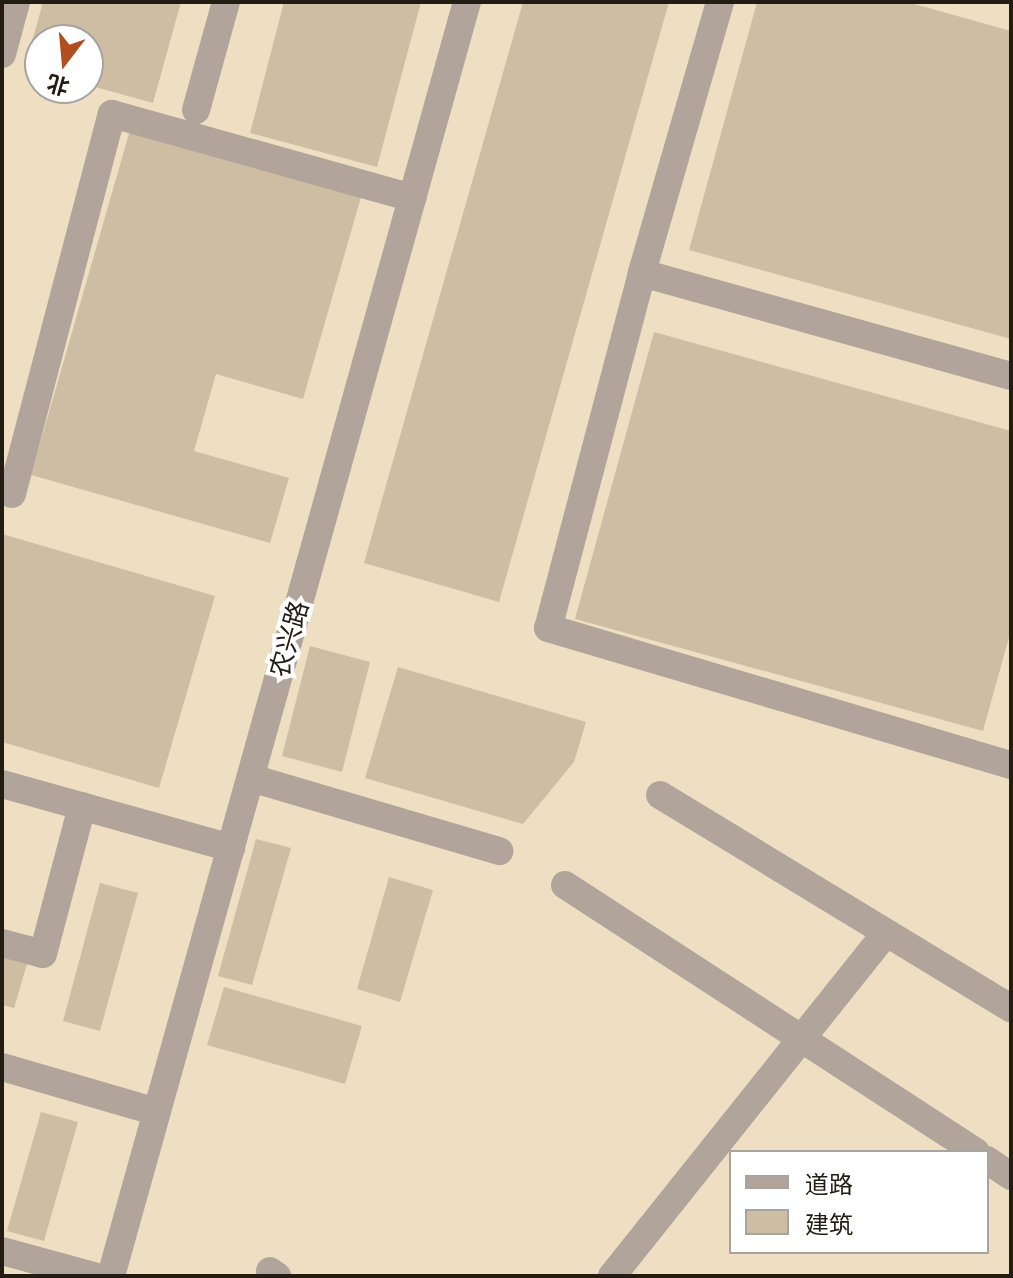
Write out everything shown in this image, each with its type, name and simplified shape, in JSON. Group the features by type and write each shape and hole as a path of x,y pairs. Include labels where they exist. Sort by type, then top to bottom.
{"street":[{"path":"2,54 16,2"},
{"path":"196,110 226,2"},
{"name":"农兴路","path":"111,1276 467,2"},
{"path":"720,2 642,273 548,628 1011,765"},
{"path":"12,494 112,114 412,198"},
{"path":"642,273 1011,376"},
{"path":"251,778 499,851"},
{"path":"2,784 231,848"},
{"path":"660,795 1011,1008"},
{"path":"2,943 43,954 82,806"},
{"path":"565,885 973,1150"},
{"path":"612,1276 886,933"},
{"path":"2,1067 157,1112"},
{"path":"989,1161 1011,1176"},
{"path":"2,1251 94,1276"}],"building":[{"path":"43,2 181,2 153,103 104,89 104,24 37,24"},
{"path":"284,2 421,2 377,167 250,133"},
{"path":"523,2 669,2 499,602 364,563"},
{"path":"757,2 907,2 1011,31 1011,339 689,250"},
{"path":"130,130 361,197 303,399 216,374 194,451 289,478 270,543 31,475"},
{"path":"654,332 1011,431 1011,630 983,731 575,619"},
{"path":"2,534 215,596 159,788 2,742"},
{"path":"310,646 370,662 342,772 282,756"},
{"path":"398,667 586,722 574,762 523,824 365,778"},
{"path":"256,839 291,848 252,985 218,976"},
{"path":"389,877 433,890 400,1002 357,989"},
{"path":"100,883 138,893 100,1031 63,1021"},
{"path":"2,957 27,964 14,1008 2,1005"},
{"path":"224,987 362,1026 345,1084 207,1045"},
{"path":"41,1112 78,1122 44,1241 7,1231"}]}
